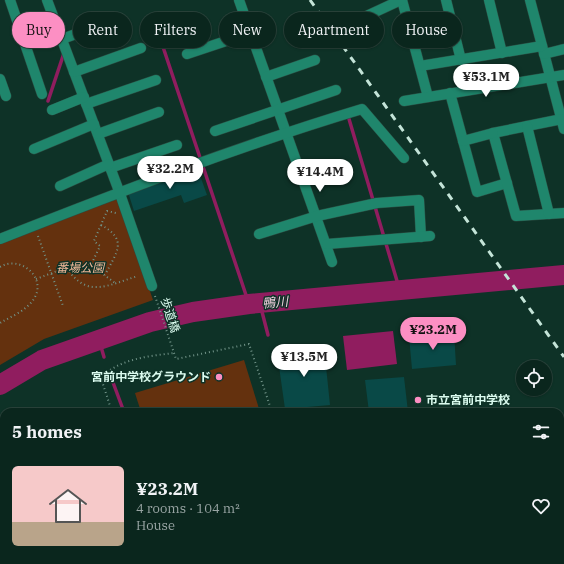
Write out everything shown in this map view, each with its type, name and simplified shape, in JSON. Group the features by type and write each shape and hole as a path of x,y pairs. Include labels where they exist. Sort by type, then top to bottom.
{"street":[{"path":"10,0 42,94"},
{"path":"47,0 52,12"},
{"path":"239,0 243,12"},
{"path":"375,12 402,0 428,97"},
{"path":"446,0 461,60"},
{"path":"489,0 502,53"},
{"path":"463,141 527,126 563,124 543,50 532,1"},
{"path":"187,54 219,43"},
{"path":"65,47 119,191 152,286"},
{"path":"74,72 141,48"},
{"path":"255,48 317,216 332,262"},
{"path":"420,66 502,53 564,49"},
{"path":"266,77 315,60"},
{"path":"404,100 564,75"},
{"path":"0,79 6,96"},
{"path":"52,110 156,80"},
{"path":"215,131 336,90"},
{"path":"450,93 477,192 507,184"},
{"path":"0,239 119,191 285,132 362,109 404,158"},
{"path":"98,134 159,112"},
{"path":"34,149 94,124"},
{"path":"527,126 549,214"},
{"path":"493,133 516,216 564,213"},
{"path":"60,186 109,166 176,145"},
{"path":"259,234 317,216 377,203 419,200 425,236 327,244"}],"path":[{"path":"91,265 100,246 94,241 107,212 116,213 125,209"},
{"path":"34,225 63,306"},
{"path":"101,225 113,232 118,237 118,247 105,275"},
{"path":"0,267 12,262 21,264 28,268 36,279 37,288 35,296 30,304 0,324"},
{"path":"36,279 82,262 86,262 115,283"},
{"path":"67,268 73,277 89,288 96,288 147,273"},
{"name":"歩道橋","path":"152,286 174,353"},
{"path":"111,408 101,378 108,370 148,356 174,353 176,359 249,344 271,408"}],"green space":[{"name":"番場公園","path":"117,194 153,300 44,339 0,365 0,242"},
{"name":"宮前中学校グラウンド","path":"244,360 259,408 140,408 135,393"}],"shaded area":[{"path":"393,331 397,364 347,370 343,336"}],"building":[{"path":"197,167 207,195 184,203 181,195 134,211 128,192"},
{"path":"454,332 456,365 412,369 409,337"},
{"path":"324,347 330,405 285,408 277,352"},
{"path":"404,377 408,408 368,408 365,380"}],"waterway":[{"path":"163,48 249,304"},
{"path":"48,101 64,53"},
{"path":"349,119 400,291"},
{"name":"鴨川","path":"0,385 42,360 150,322 193,312 249,304 564,275"},
{"path":"260,304 268,335"},
{"path":"99,340 104,357"},
{"path":"111,377 123,408"}],"railway":[{"path":"310,0 564,357"}],"place":[{"name":"宮前中学校グラウンド","path":"219,377"},
{"name":"市立宮前中学校","path":"418,400"}]}
